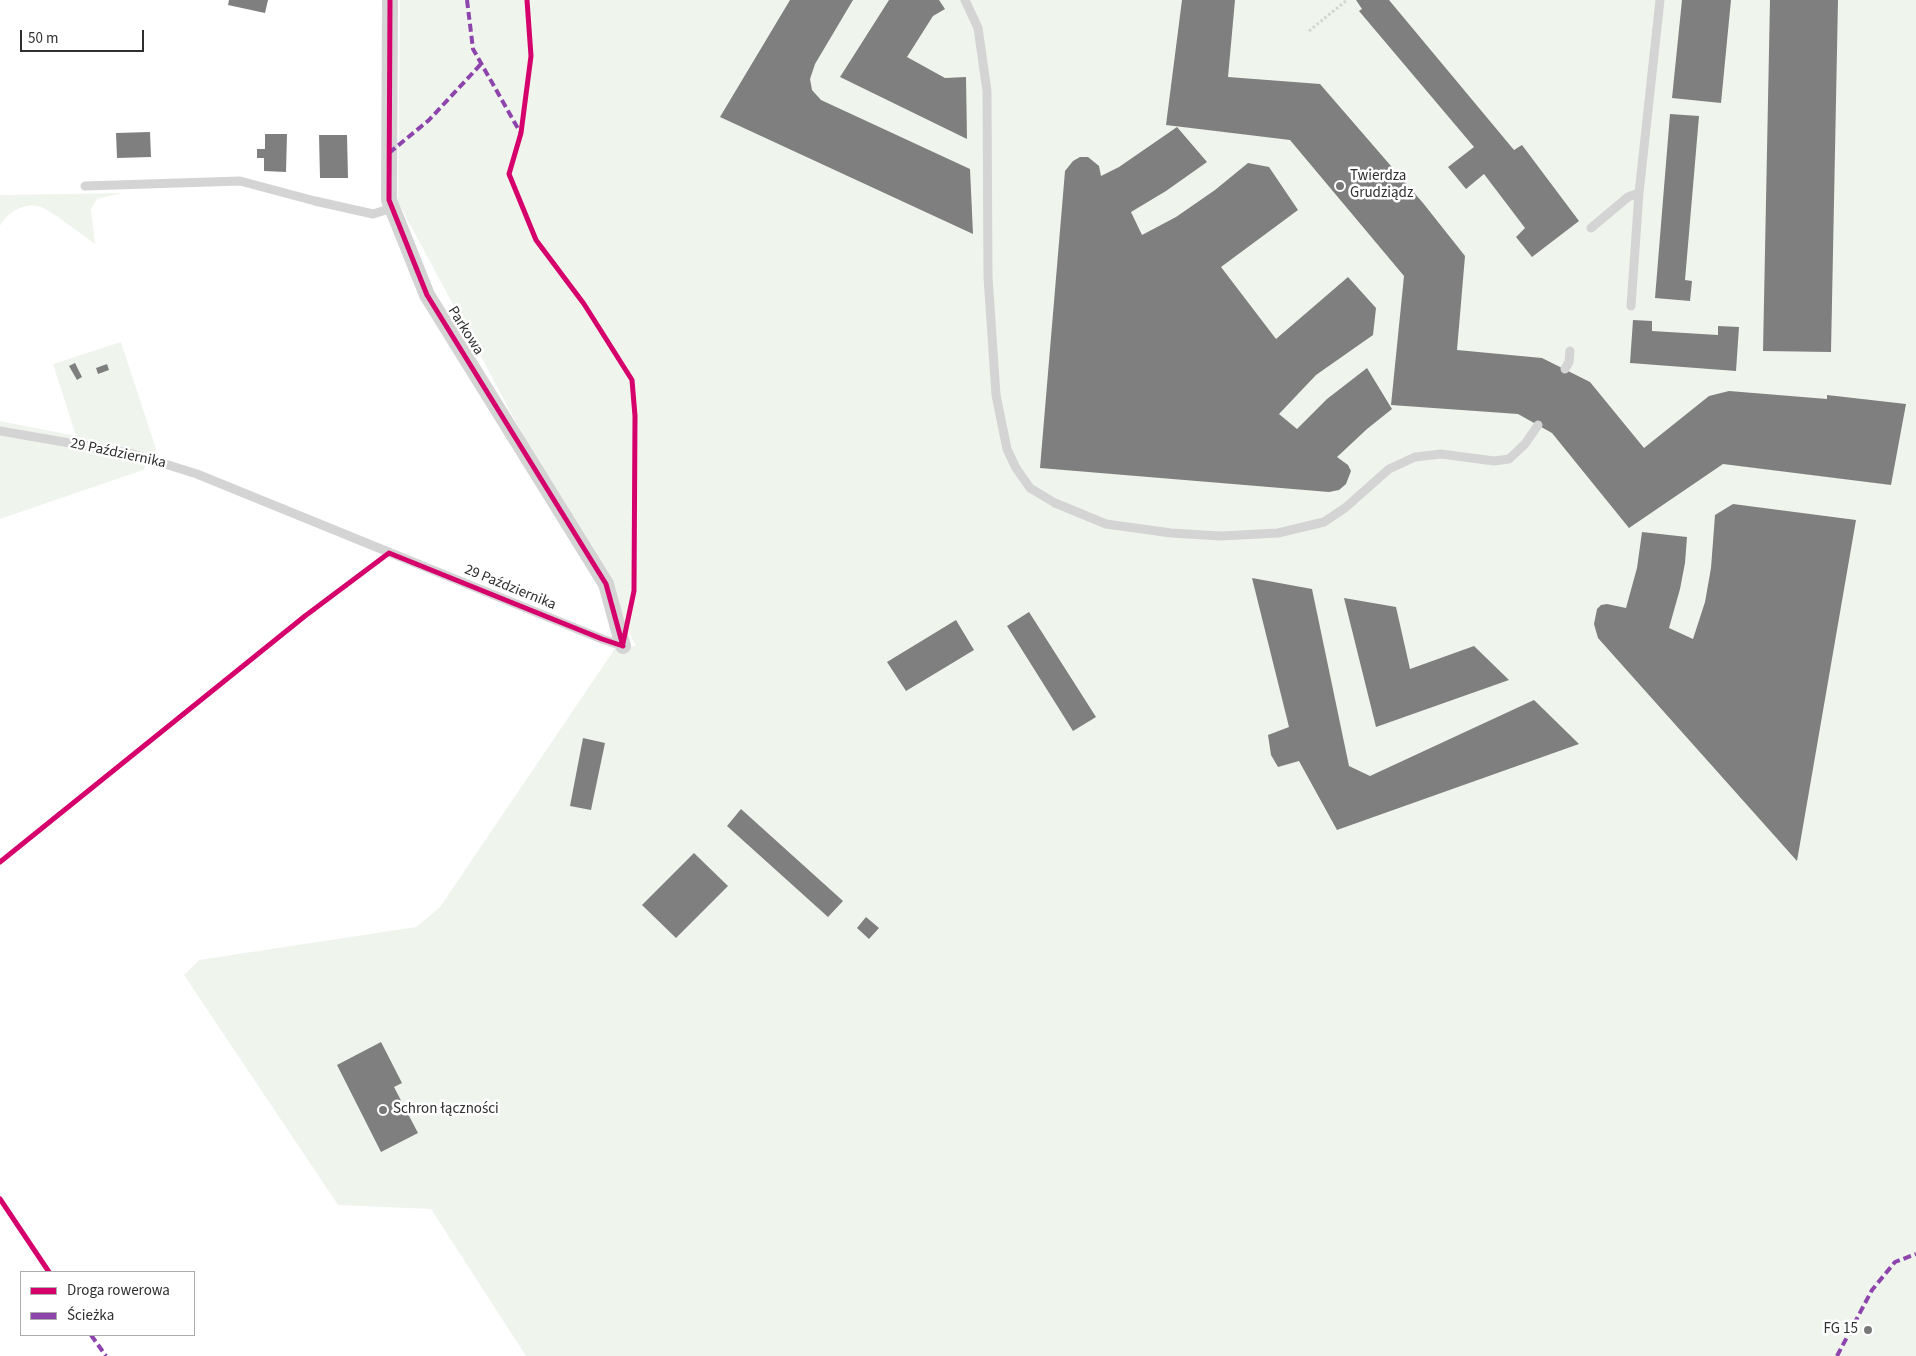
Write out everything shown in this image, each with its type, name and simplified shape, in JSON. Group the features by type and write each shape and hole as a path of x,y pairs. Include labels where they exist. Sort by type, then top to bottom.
{"street":[{"name":"Parkowa","path":"390,0 389,200 427,295 606,584 623,646"}],"lane":[{"path":"964,0 978,28 988,91 988,277 996,396 1007,449 1016,468 1030,488 1054,503 1106,524 1171,533 1221,536 1278,533 1324,522 1345,508 1389,469 1415,457 1441,454 1494,461 1509,459 1525,444 1538,425"},
{"path":"1631,306 1639,193 1660,0"},
{"path":"85,186 240,181 315,202 373,214 392,208"},
{"path":"1591,228 1628,197 1639,193"},
{"path":"1566,370 1570,351"},
{"name":"29 Października","path":"0,431 133,454 197,474 623,646"}],"path":[{"path":"1309,31 1347,0"}],"shaded area":[{"path":"400,0 1916,0 1916,1356 526,1356 431,1209 338,1205 184,975 199,960 416,927 440,907 616,647 636,646 398,202"},
{"path":"123,193 97,199 91,209 95,244 56,215 37,206 24,206 12,212 0,226 0,195"},
{"path":"121,342 156,449 143,470 0,519 0,421 76,436 53,364"}],"building":[{"path":"229,0 268,0 265,13 228,5"},
{"path":"790,0 853,0 815,64 810,79 812,90 821,100 970,169 973,234 720,117"},
{"path":"889,0 939,0 945,9 933,16 907,57 945,78 966,77 967,139 840,77"},
{"path":"1182,0 1235,0 1228,77 1320,84 1423,203 1465,256 1457,350 1542,358 1590,382 1644,448 1709,396 1729,391 1827,399 1827,395 1906,404 1891,485 1723,464 1629,528 1552,433 1518,414 1391,405 1404,276 1290,140 1166,125"},
{"path":"1356,0 1389,0 1514,150 1522,145 1579,221 1532,257 1516,237 1525,228 1484,174 1466,189 1448,167 1474,147 1359,11 1362,9"},
{"path":"1682,0 1731,0 1721,103 1672,98"},
{"path":"1770,0 1838,0 1831,352 1763,351"},
{"path":"1670,114 1699,116 1685,280 1692,281 1690,301 1655,298"},
{"path":"1177,127 1207,162 1166,191 1131,212 1142,235 1176,217 1215,190 1248,163 1269,167 1298,210 1221,267 1276,339 1348,277 1376,308 1373,335 1316,375 1279,414 1297,429 1327,399 1367,368 1392,409 1337,457 1348,465 1351,471 1346,484 1339,490 1329,492 1040,468 1065,171 1073,161 1080,157 1088,157 1099,166 1101,176 1119,167"},
{"path":"150,132 151,157 117,158 116,133"},
{"path":"265,134 287,134 286,172 264,171 264,158 257,158 257,149 265,149"},
{"path":"319,135 347,135 348,178 320,178"},
{"path":"1633,320 1652,321 1652,331 1718,335 1718,326 1739,327 1736,371 1630,363"},
{"path":"75,363 82,377 77,380 69,366"},
{"path":"107,364 109,370 98,374 96,368"},
{"path":"1733,504 1856,520 1797,861 1598,638 1594,624 1597,609 1601,605 1607,604 1626,608 1637,568 1642,532 1687,537 1680,589 1669,628 1693,639 1705,602 1711,568 1715,515"},
{"path":"1252,578 1312,589 1349,766 1370,776 1534,700 1579,744 1337,830 1299,761 1278,767 1271,755 1268,735 1289,727"},
{"path":"1344,598 1396,607 1410,669 1474,646 1509,680 1376,727"},
{"path":"1029,612 1096,717 1073,731 1007,626"},
{"path":"956,620 974,650 906,691 887,662"},
{"path":"583,738 605,743 591,810 570,806"},
{"path":"741,809 843,901 828,917 727,826"},
{"path":"694,853 728,886 676,938 642,905"},
{"path":"866,917 879,928 869,939 857,928"},
{"name":"Schron łączności","path":"381,1042 402,1083 394,1087 418,1133 381,1152 337,1065"}],"marked path":[{"path":"467,0 473,49 520,132"},
{"path":"389,153 429,120 481,64"},
{"path":"1837,1356 1872,1290 1895,1262 1916,1254"},
{"path":"92,1336 106,1356"}],"cycle path":[{"path":"390,0 389,200 427,295 606,584 623,646"},
{"path":"527,0 531,56 521,133 509,174 536,240 584,304 632,380 635,416 634,591 623,643"},
{"path":"0,862 305,616 389,553 623,646"},
{"path":"0,1199 48,1271"}],"place":[{"name":"Twierdza Grudziądz","path":"1340,186"},
{"name":"Schron łączności","path":"383,1110"},
{"name":"FG 15","path":"1868,1330"}]}
